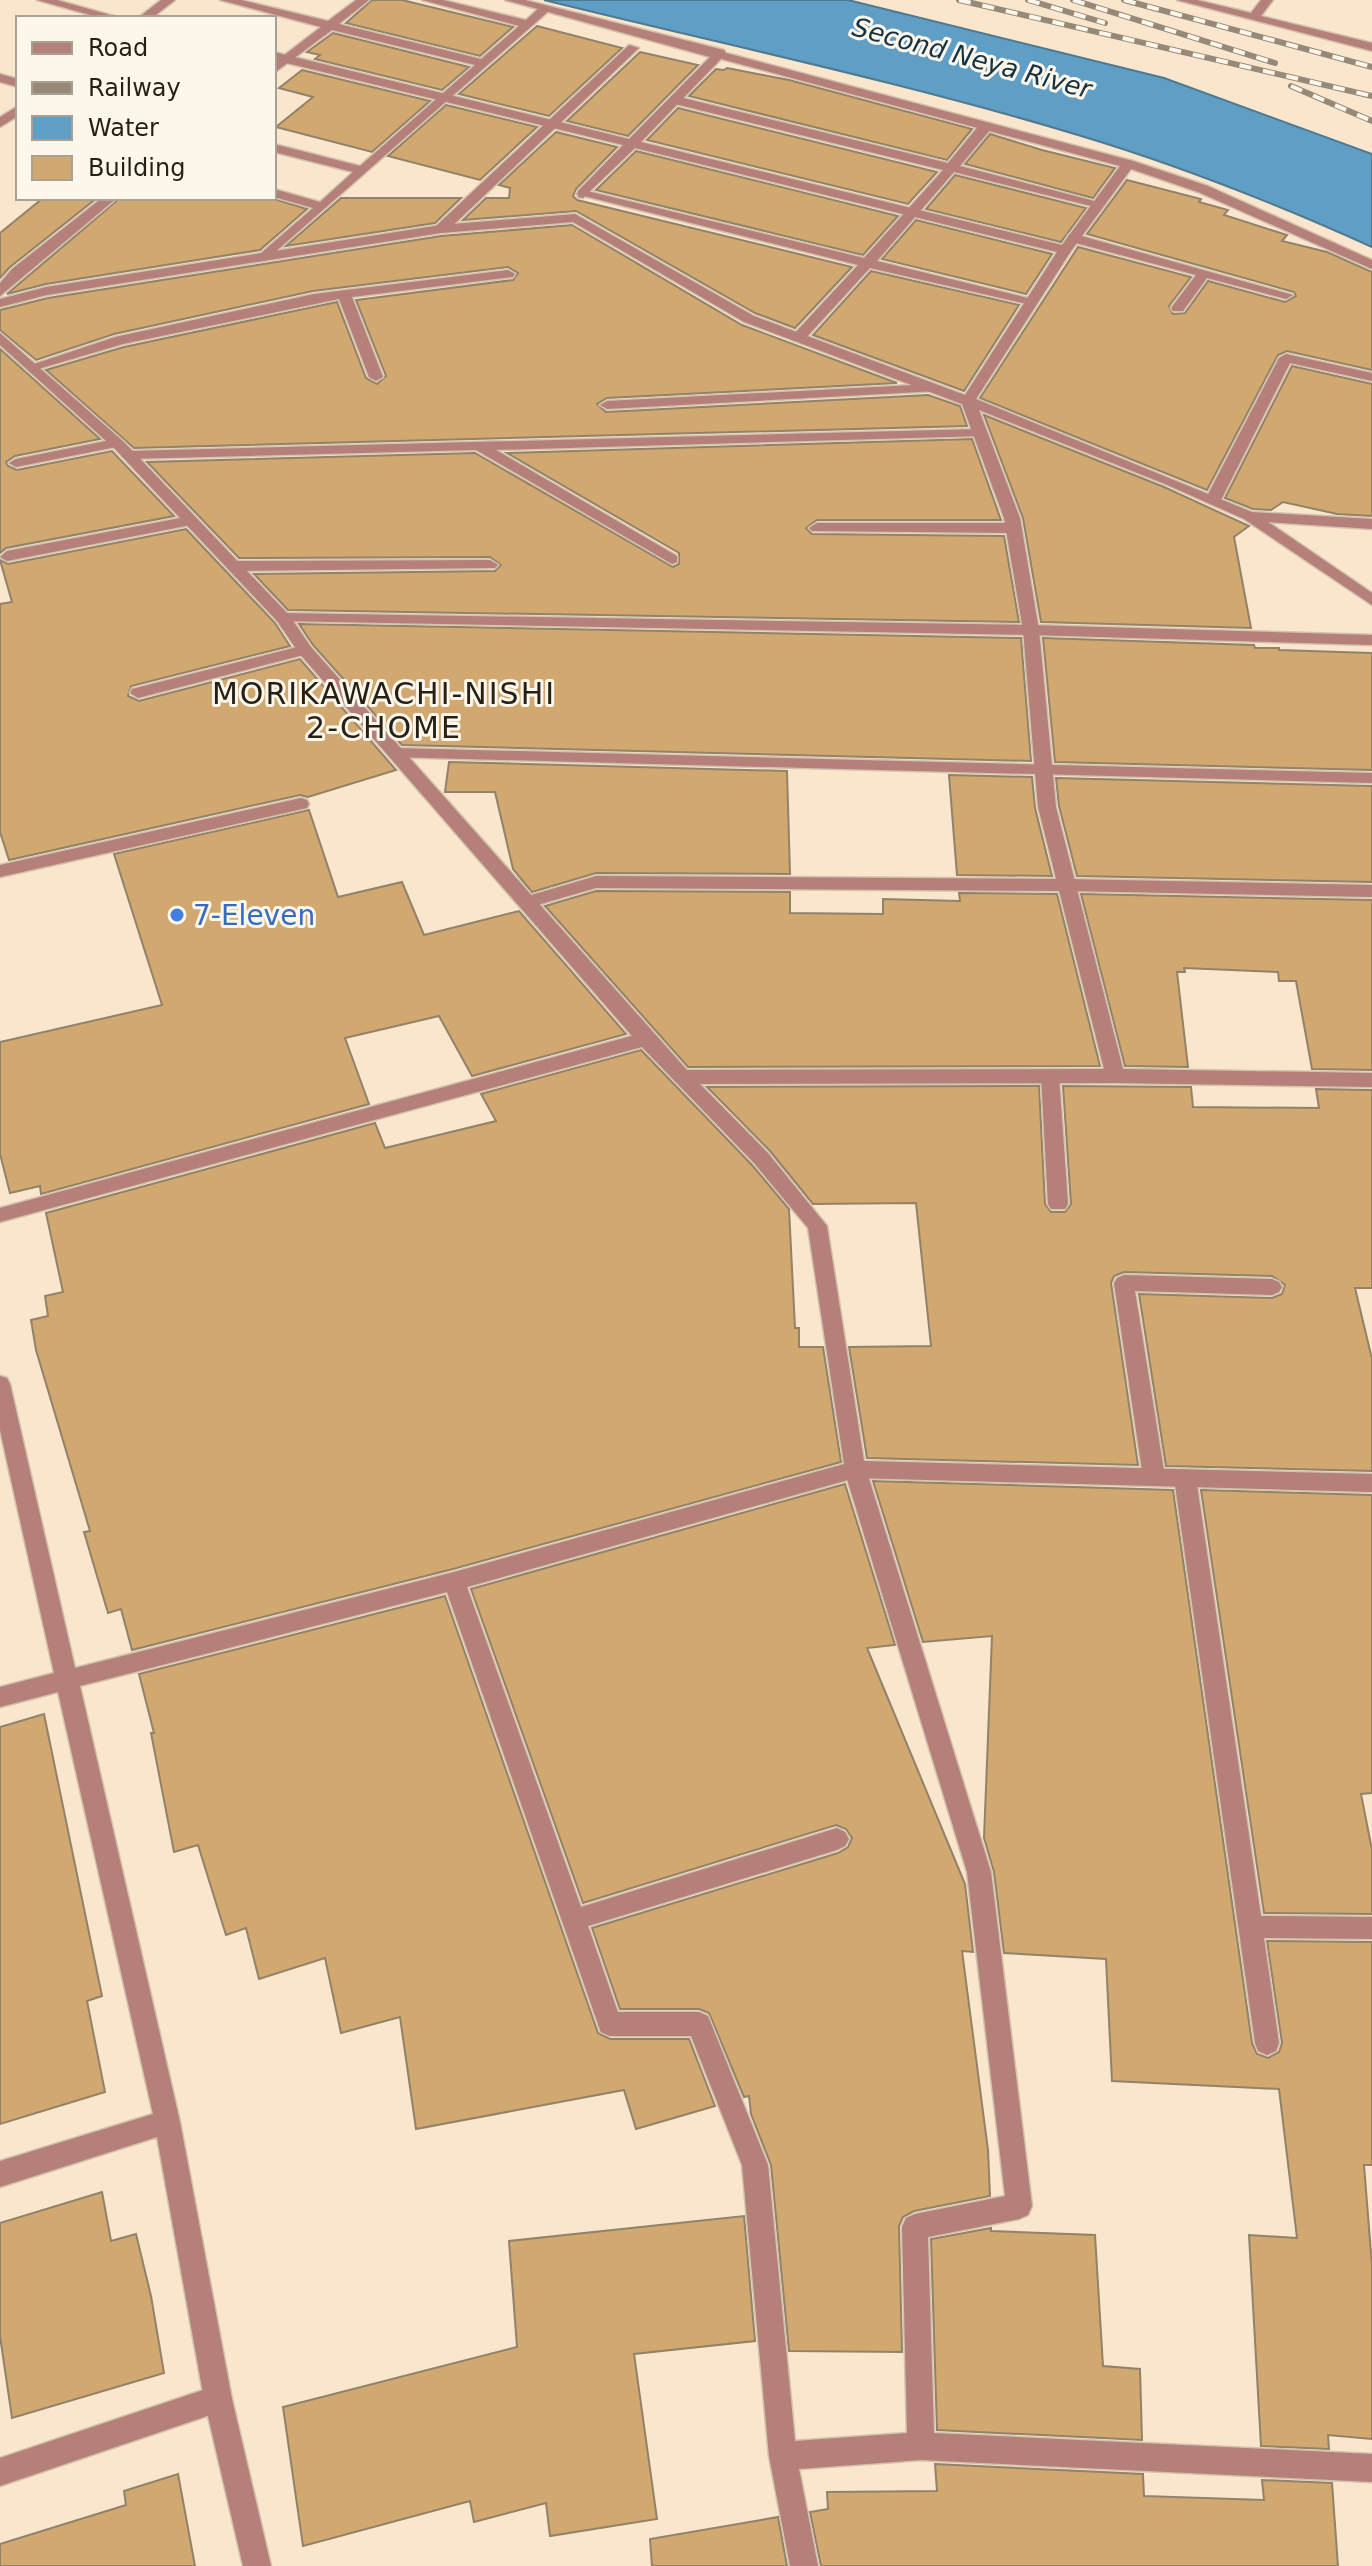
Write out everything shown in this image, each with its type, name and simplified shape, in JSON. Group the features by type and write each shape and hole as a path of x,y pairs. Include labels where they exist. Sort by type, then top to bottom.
{"street":[{"path":"43,0 107,16"},
{"path":"147,16 169,0"},
{"path":"226,0 482,63"},
{"path":"280,58 331,26 363,0"},
{"path":"428,0 528,24"},
{"path":"511,0 720,53 1128,164 1203,189 1372,265"},
{"path":"1183,0 1372,47"},
{"path":"1253,18 1267,0"},
{"path":"265,257 545,9"},
{"path":"441,229 633,48"},
{"path":"575,218 590,195 633,145 720,53"},
{"path":"280,58 914,213 1204,273 1286,295"},
{"path":"675,100 1099,204"},
{"path":"798,338 914,213 986,126"},
{"path":"276,149 361,170"},
{"path":"968,401 1069,244 1128,164"},
{"path":"276,194 321,206"},
{"path":"590,195 1031,303"},
{"path":"0,292 17,272 107,200"},
{"path":"0,303 46,291 441,229 575,218 749,319 968,401 1249,516 1372,600"},
{"path":"1178,308 1204,273"},
{"path":"35,366 120,340 344,294 508,274"},
{"path":"344,294 376,377"},
{"path":"0,337 116,443 283,618 305,650 646,1039 761,1158 817,1226 855,1469 979,1872 1019,2206 915,2227 921,2446"},
{"path":"1213,500 1286,358 1372,377"},
{"path":"607,405 933,388"},
{"path":"968,401 1014,528 1031,630 1047,807 1115,1076"},
{"path":"128,455 979,433"},
{"path":"16,463 116,443"},
{"path":"477,445 672,559"},
{"path":"1249,516 1372,524"},
{"path":"7,556 191,521"},
{"path":"817,528 1014,528"},
{"path":"234,566 490,565"},
{"path":"283,618 1031,630 1372,640"},
{"path":"138,693 305,650"},
{"path":"396,753 1372,778"},
{"path":"0,871 301,804"},
{"path":"527,902 596,882 1067,885 1372,891"},
{"path":"0,1215 646,1039"},
{"path":"1050,1076 1058,1204"},
{"path":"680,1077 1115,1076 1372,1080"},
{"path":"1154,1477 1124,1283 1272,1287"},
{"path":"0,1384 167,2122 218,2399 257,2566"},
{"path":"0,1697 454,1581 855,1469 1372,1483"},
{"path":"1185,1478 1267,2043"},
{"path":"454,1581 610,2024 699,2024 755,2165 783,2456 804,2566"},
{"path":"573,1920 837,1839"},
{"path":"1250,1927 1372,1928"},
{"path":"0,2174 167,2122"},
{"path":"0,2472 218,2399"},
{"path":"783,2456 921,2446 1372,2468"}],"water":[{"name":"Second Neya River","path":"544,0 848,0 1164,78 1372,154 1372,247 1227,186 1078,135 879,81"}],"building":[{"path":"372,0 402,0 513,27 480,56 346,23"},
{"path":"537,26 622,48 549,116 459,94"},
{"path":"333,33 469,67 442,90 315,59 320,55 307,52"},
{"path":"640,52 698,65 628,136 567,121"},
{"path":"727,68 789,80 972,129 947,160 689,96 716,69"},
{"path":"302,70 430,101 372,152 276,127 313,97 279,88"},
{"path":"446,105 537,127 480,180 388,156"},
{"path":"678,108 937,172 908,204 647,140"},
{"path":"556,132 617,147 576,189 573,196 577,200 852,267 795,328 755,313 576,211 463,220 486,198 509,198 510,188 499,185"},
{"path":"990,134 1115,168 1093,198 965,164"},
{"path":"636,151 898,216 863,255 596,190"},
{"path":"955,175 1086,208 1061,242 926,209"},
{"path":"1127,180 1201,199 1199,202 1228,210 1224,215 1287,235 1282,241 1327,252 1372,272 1372,370 1287,351 1278,355 1207,490 980,398 1078,247 1191,277 1169,306 1173,314 1185,313 1208,281 1285,302 1296,296 1294,292 1087,234"},
{"path":"341,198 461,198 435,223 286,246"},
{"path":"41,200 94,200 0,278 0,233"},
{"path":"118,200 276,200 307,209 260,250 46,284 7,294"},
{"path":"916,220 1052,254 1026,294 882,259"},
{"path":"572,225 742,325 897,383 607,398 597,404 606,412 928,395 960,406 967,426 134,448 46,370 124,347 337,302 366,378 377,384 386,376 356,300 513,280 518,273 508,267 313,291 114,334 36,360 0,330 0,310 48,298 441,236"},
{"path":"871,271 1019,305 964,391 813,335"},
{"path":"0,349 100,439 15,456 6,462 8,466 17,470 112,451 174,516 6,548 0,553"},
{"path":"1292,366 1372,384 1372,516 1337,514 1283,502 1271,510 1253,509 1225,498"},
{"path":"984,415 1164,487 1249,526 1234,537 1251,628 1041,622 1023,518"},
{"path":"972,439 1001,520 817,520 806,528 812,534 1004,536 1019,622 288,610 254,574 495,571 501,565 490,557 239,558 147,462 475,453 673,567 679,564 679,553 507,453"},
{"path":"186,529 275,623 290,646 131,686 128,696 139,701 300,659 396,770 308,797 300,795 9,860 0,832 0,604 12,602 0,560 8,564"},
{"path":"299,624 1021,638 1031,761 402,745 313,645"},
{"path":"1043,638 1254,645 1255,648 1279,650 1372,653 1372,770 1055,762"},
{"path":"449,762 787,771 790,874 596,873 532,892 513,869 495,792 445,792"},
{"path":"949,775 1032,777 1035,808 1052,876 957,875"},
{"path":"1056,778 1372,786 1372,882 1077,876 1059,806"},
{"path":"309,810 338,897 402,882 424,935 519,911 626,1034 472,1076 439,1016 345,1038 369,1104 41,1194 40,1186 10,1193 0,1154 0,1042 162,1005 114,854"},
{"path":"596,891 790,892 790,913 883,914 883,899 960,901 959,893 1057,894 1100,1066 688,1067 545,906"},
{"path":"1081,894 1372,900 1372,1070 1312,1069 1296,981 1279,981 1278,972 1184,968 1185,972 1177,972 1188,1067 1125,1066"},
{"path":"641,1050 752,1165 789,1209 795,1328 799,1328 799,1347 823,1347 841,1462 453,1569 132,1650 121,1609 108,1613 84,1532 90,1531 36,1350 31,1320 48,1316 45,1296 63,1292 46,1213 375,1123 385,1148 496,1121 481,1094"},
{"path":"1039,1086 1045,1204 1051,1212 1065,1212 1071,1204 1063,1086 1191,1087 1193,1107 1319,1108 1316,1089 1372,1090 1372,1288 1355,1288 1372,1359 1372,1471 1166,1466 1139,1294 1272,1298 1282,1294 1285,1285 1272,1276 1124,1272 1114,1276 1111,1283 1138,1465 867,1458 849,1347 931,1346 916,1203 813,1204 770,1151 707,1087"},
{"path":"873,1481 1173,1490 1252,2043 1257,2054 1268,2058 1279,2052 1282,2043 1267,1941 1372,1942 1372,2165 1364,2165 1372,2266 1372,2439 1328,2435 1329,2449 1261,2446 1249,2235 1297,2238 1279,2089 1112,2081 1106,1959 1004,1953 994,1872 984,1838 992,1636 923,1642"},
{"path":"845,1484 895,1645 867,1648 965,1884 973,1952 962,1951 988,2150 990,2196 914,2211 903,2217 899,2226 902,2352 789,2351 771,2165 751,2114 749,2096 744,2097 709,2013 699,2009 620,2009 592,1928 838,1853 848,1847 852,1838 846,1829 836,1825 583,1903 471,1589"},
{"path":"1201,1490 1372,1495 1372,1793 1361,1794 1372,1850 1372,1914 1264,1913"},
{"path":"445,1596 598,2033 610,2039 689,2039 715,2106 636,2129 624,2090 416,2129 400,2017 341,2033 325,1958 259,1979 246,1928 226,1935 198,1845 174,1852 151,1733 154,1733 139,1674"},
{"path":"44,1714 102,1996 87,2001 105,2092 0,2124 0,1727"},
{"path":"102,2192 111,2241 136,2234 151,2296 164,2373 12,2418 0,2336 0,2223"},
{"path":"744,2216 755,2341 634,2354 657,2519 550,2536 546,2503 474,2522 470,2501 303,2546 283,2407 517,2347 509,2241"},
{"path":"991,2228 991,2231 1095,2235 1103,2366 1140,2369 1142,2440 937,2430 931,2239"},
{"path":"935,2464 1143,2474 1144,2496 1264,2500 1262,2480 1332,2483 1338,2566 821,2566 810,2512 828,2509 827,2492 937,2491"},
{"path":"178,2474 195,2566 0,2566 0,2544 126,2505 124,2491"},
{"path":"778,2517 787,2566 652,2566 650,2539"}],"railway":[{"path":"959,0 1372,96"},
{"path":"1028,0 1105,23"},
{"path":"1073,0 1275,63"},
{"path":"1124,0 1372,67"},
{"path":"1291,86 1372,121"}],"place":[{"name":"7-Eleven","path":"177,915"}],"district":[{"name":"MORIKAWACHI-NISHI 2-CHOME","path":"384,710"}]}
